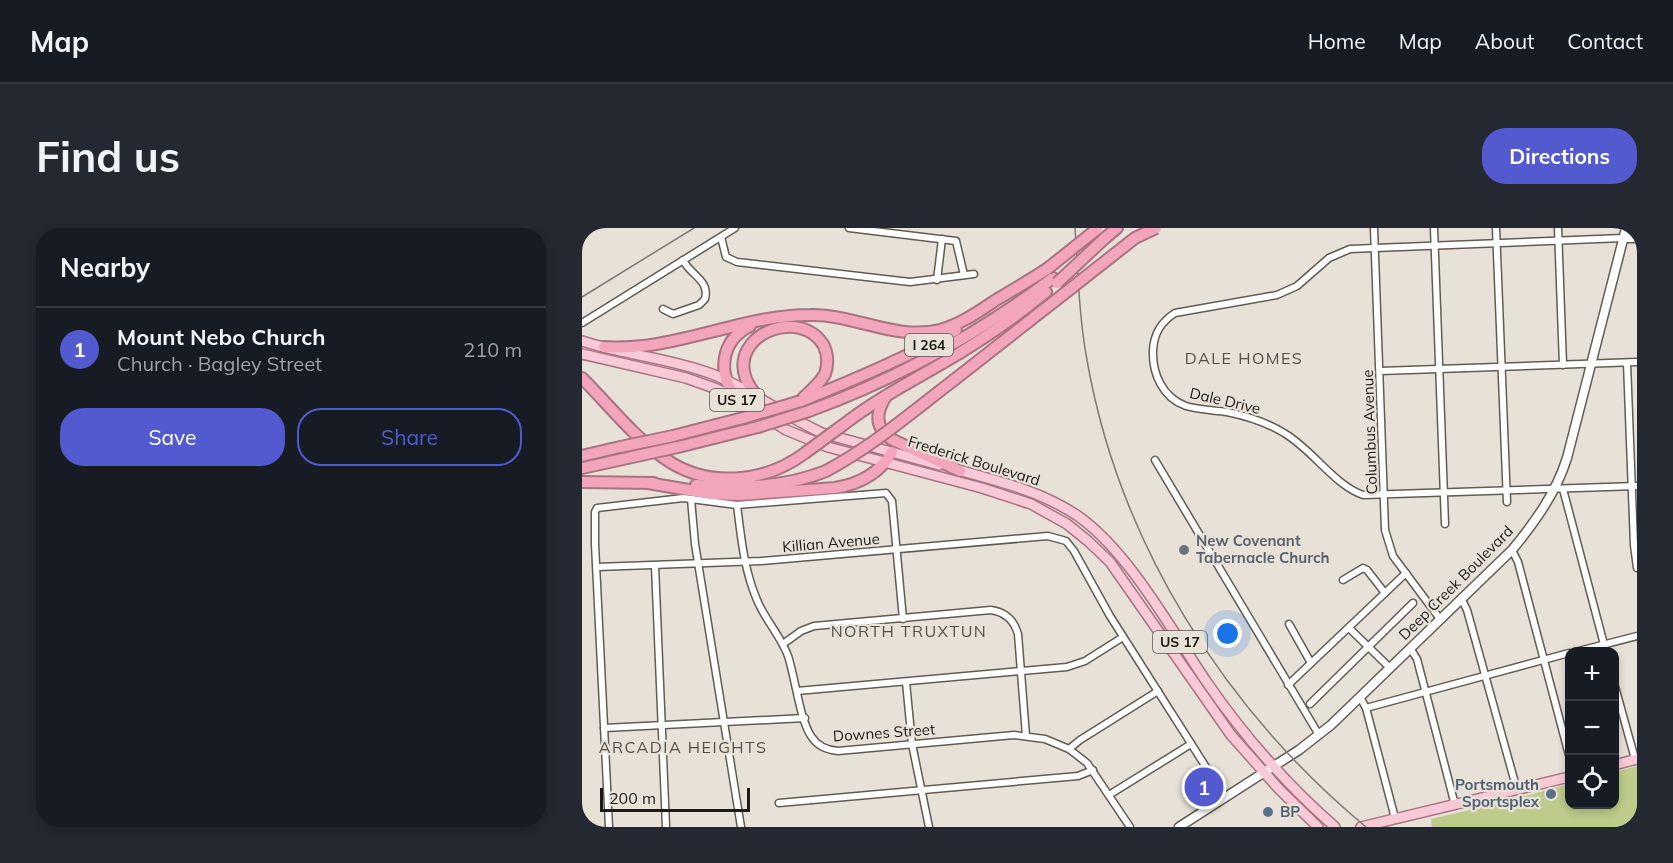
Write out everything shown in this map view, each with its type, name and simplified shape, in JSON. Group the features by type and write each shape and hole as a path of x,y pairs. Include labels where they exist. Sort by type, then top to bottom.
{"highway":[{"name":"I 264","path":"582,456 742,418 801,401 861,378 921,349 1052,277 1098,228"},
{"name":"I 264","path":"582,468 758,427 809,411 889,378 951,346 1014,308 1117,228"},
{"path":"582,482 725,487 761,486 801,479 826,471 878,439 1136,238 1156,228"},
{"path":"604,347 645,347 773,317 821,315 851,319 895,331 932,332 963,321 1052,277"},
{"path":"582,378 630,428 663,457 690,471 723,478 756,476 778,470 889,393 991,332 1028,307 1052,277"},
{"path":"737,399 725,380 724,362 732,341 744,329 773,317"},
{"path":"759,399 745,377 744,364 747,350 761,334 786,327 801,328 813,334 826,352 827,364 823,377 801,401"},
{"path":"889,393 878,414 883,433 891,439 960,471"},
{"path":"648,483 721,494 760,494 848,486 873,474 885,464 892,452"}],"main road":[{"name":"Frederick Boulevard","path":"582,341 679,363 725,380 822,433 1030,491 1065,508 1102,537 1127,565 1221,703 1273,766 1335,827"},
{"name":"Frederick Boulevard","path":"582,354 687,378 737,399 798,436 885,464 982,488 1026,502 1077,531 1101,552 1120,575 1213,712 1263,772 1318,827"},
{"path":"1619,764 1636,759"},
{"path":"1361,827 1565,778"}],"street":[{"path":"582,323 735,228"},
{"path":"849,228 956,241 964,275"},
{"name":"Columbus Avenue","path":"1374,228 1387,539 1393,556 1440,619"},
{"path":"1434,228 1444,524"},
{"path":"1496,228 1507,502"},
{"path":"1558,228 1563,365"},
{"name":"Deep Creek Boulevard","path":"1179,827 1318,735 1512,550 1559,490 1626,228"},
{"path":"721,237 724,254 733,262 896,281 937,280 974,273"},
{"path":"1623,238 1637,238"},
{"name":"Dale Drive","path":"1623,238 1350,249 1337,254 1297,286 1277,296 1175,313 1164,321 1157,331 1153,357 1159,382 1169,395 1180,403 1194,408 1241,415 1267,424 1300,444 1352,490 1364,495 1634,486"},
{"path":"937,280 942,239"},
{"path":"663,309 673,314 699,305 705,299 705,285 688,269 683,260"},
{"path":"1380,371 1637,362"},
{"path":"1627,363 1637,568"},
{"path":"1155,460 1318,735"},
{"path":"1559,490 1605,647"},
{"path":"609,827 595,514 599,506 683,498 737,505 882,493 889,495 893,504 903,619"},
{"path":"691,499 698,564 741,827"},
{"name":"Downes Street","path":"737,505 746,562 757,599 783,644 811,737 819,746 838,751 1026,736 1045,739 1069,749 1093,770 1130,827"},
{"path":"1084,521 1077,531 1073,531 1067,543 1123,637 1225,797"},
{"name":"Killian Avenue","path":"597,567 746,562 1048,536 1067,543"},
{"path":"1512,550 1518,562 1565,739"},
{"path":"655,566 666,827"},
{"path":"1343,580 1363,568 1385,593"},
{"path":"1288,685 1406,573"},
{"path":"1461,598 1467,610 1516,790"},
{"path":"1310,704 1413,603"},
{"path":"783,644 801,631 814,626 991,610 1001,613 1010,618 1016,629 1026,736"},
{"path":"1289,624 1311,663"},
{"path":"1349,628 1390,668"},
{"path":"1608,647 1637,636"},
{"path":"797,691 1077,665 1123,637"},
{"path":"1410,648 1417,659 1426,690 1455,804"},
{"path":"1366,708 1565,654"},
{"path":"906,682 912,744 929,827"},
{"path":"1069,749 1158,691"},
{"path":"1360,697 1366,708 1395,818"},
{"path":"1619,700 1636,759"},
{"path":"604,728 805,718"},
{"path":"1109,795 1191,744"},
{"path":"779,803 1078,776 1093,770"}],"green space":[{"name":"Portsmouth Sportsplex","path":"1637,766 1637,827 1432,827 1431,819 1565,785 1565,809 1619,809 1619,771"}],"railway":[{"path":"582,297 694,228"},
{"path":"1075,228 1084,344 1102,428 1124,494 1152,557 1185,618 1224,676 1267,730 1315,781 1366,827"}],"place":[{"name":"New Covenant Tabernacle Church","path":"1184,550"},
{"name":"Mount Nebo Church","path":"1204,787"},
{"name":"Portsmouth Sportsplex","path":"1551,794"},
{"name":"BP","path":"1268,812"}],"district":[{"name":"DALE HOMES","path":"1244,358"},
{"name":"NORTH TRUXTUN","path":"909,631"},
{"name":"ARCADIA HEIGHTS","path":"683,747"}]}
